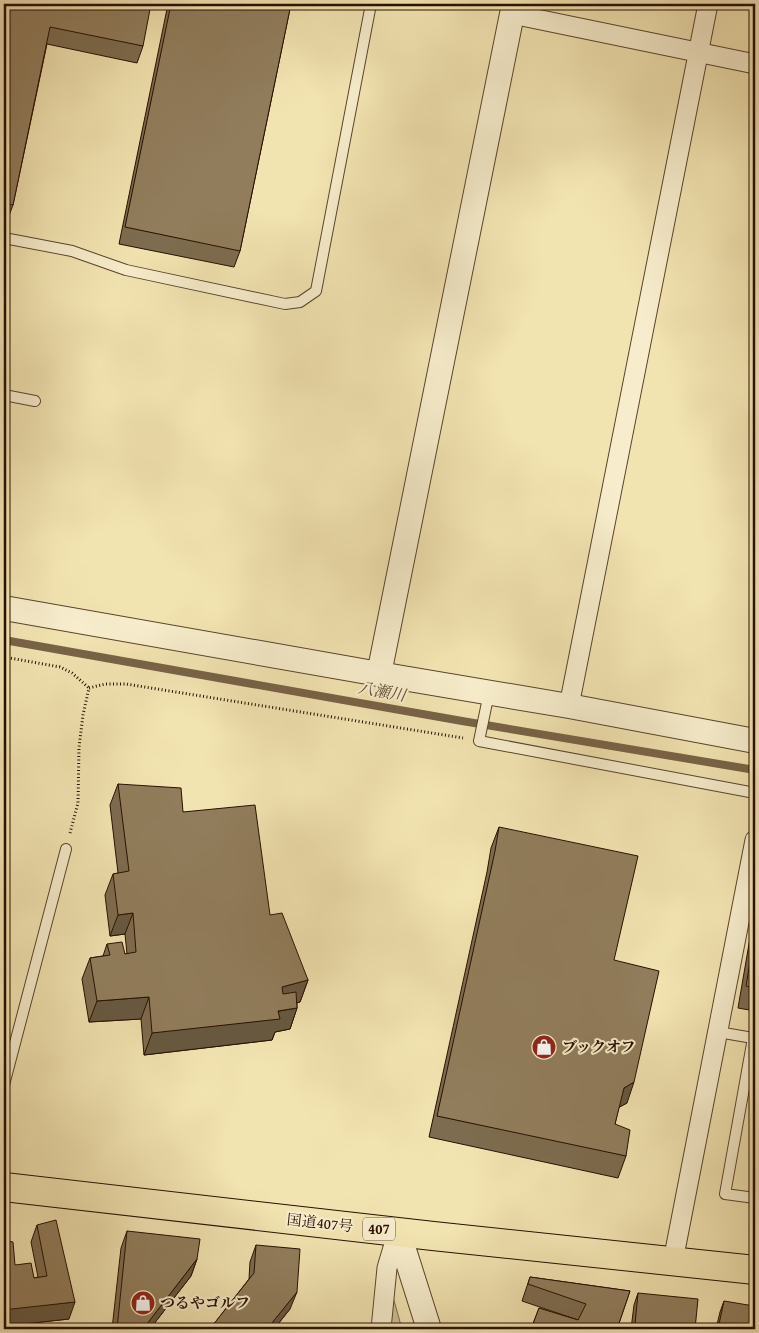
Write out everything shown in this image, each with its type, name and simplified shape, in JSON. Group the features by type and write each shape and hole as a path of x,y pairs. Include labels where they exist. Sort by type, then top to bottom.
{"highway":[{"name":"国道407号","path":"4,1187 755,1270"}],"street":[{"path":"569,706 708,4"},
{"path":"379,674 513,9 698,54 755,64"},
{"path":"4,608 379,674 487,701 569,706 755,741"},
{"path":"673,1261 755,840"},
{"path":"381,1329 387,1268 398,1231"},
{"path":"398,1231 429,1329"}],"lane":[{"path":"4,238 72,251 126,270 285,304 300,302 316,291 371,4"},
{"path":"4,395 35,401"},
{"path":"487,701 480,739 755,794"},
{"path":"4,1085 66,849"},
{"path":"718,1032 754,1039 725,1194 755,1198"}],"path":[{"path":"4,657 60,667 72,672 89,688"},
{"path":"89,688 105,684 126,684 480,739"},
{"path":"66,849 78,804 79,747 89,688"}],"shaded area":[{"path":"393,1297 402,1329 387,1329"}],"building":[{"path":"4,4 151,4 143,46 50,27 13,205 4,203"},
{"path":"171,4 291,4 240,251 125,227"},
{"path":"118,784 181,788 183,812 255,805 270,915 282,913 308,980 282,987 283,994 296,992 297,1008 278,1011 280,1019 152,1033 149,997 97,1001 90,958 110,955 107,944 122,942 125,954 136,952 133,913 118,915 113,874 129,871"},
{"name":"ブックオフ","path":"499,827 638,856 614,960 659,971 634,1082 624,1088 615,1124 630,1130 626,1156 437,1116"},
{"path":"755,932 755,988 746,986"},
{"path":"56,1220 75,1302 4,1309 4,1240 13,1242 15,1265 31,1263 34,1278 47,1276 37,1225"},
{"name":"つるやゴルフ","path":"127,1231 200,1239 197,1259 143,1329 117,1329"},
{"path":"256,1245 300,1249 297,1292 267,1329 219,1329 213,1325 254,1273"},
{"path":"530,1277 630,1291 617,1329 550,1329 533,1324 539,1308 578,1320 586,1304 528,1284"},
{"path":"638,1293 698,1299 695,1329 635,1324"},
{"path":"724,1301 754,1306 750,1329 718,1329"}],"waterway":[{"name":"八瀬川","path":"4,640 462,721 755,770"}],"place":[{"name":"ブックオフ","path":"544,1047"},
{"name":"つるやゴルフ","path":"143,1303"}]}
